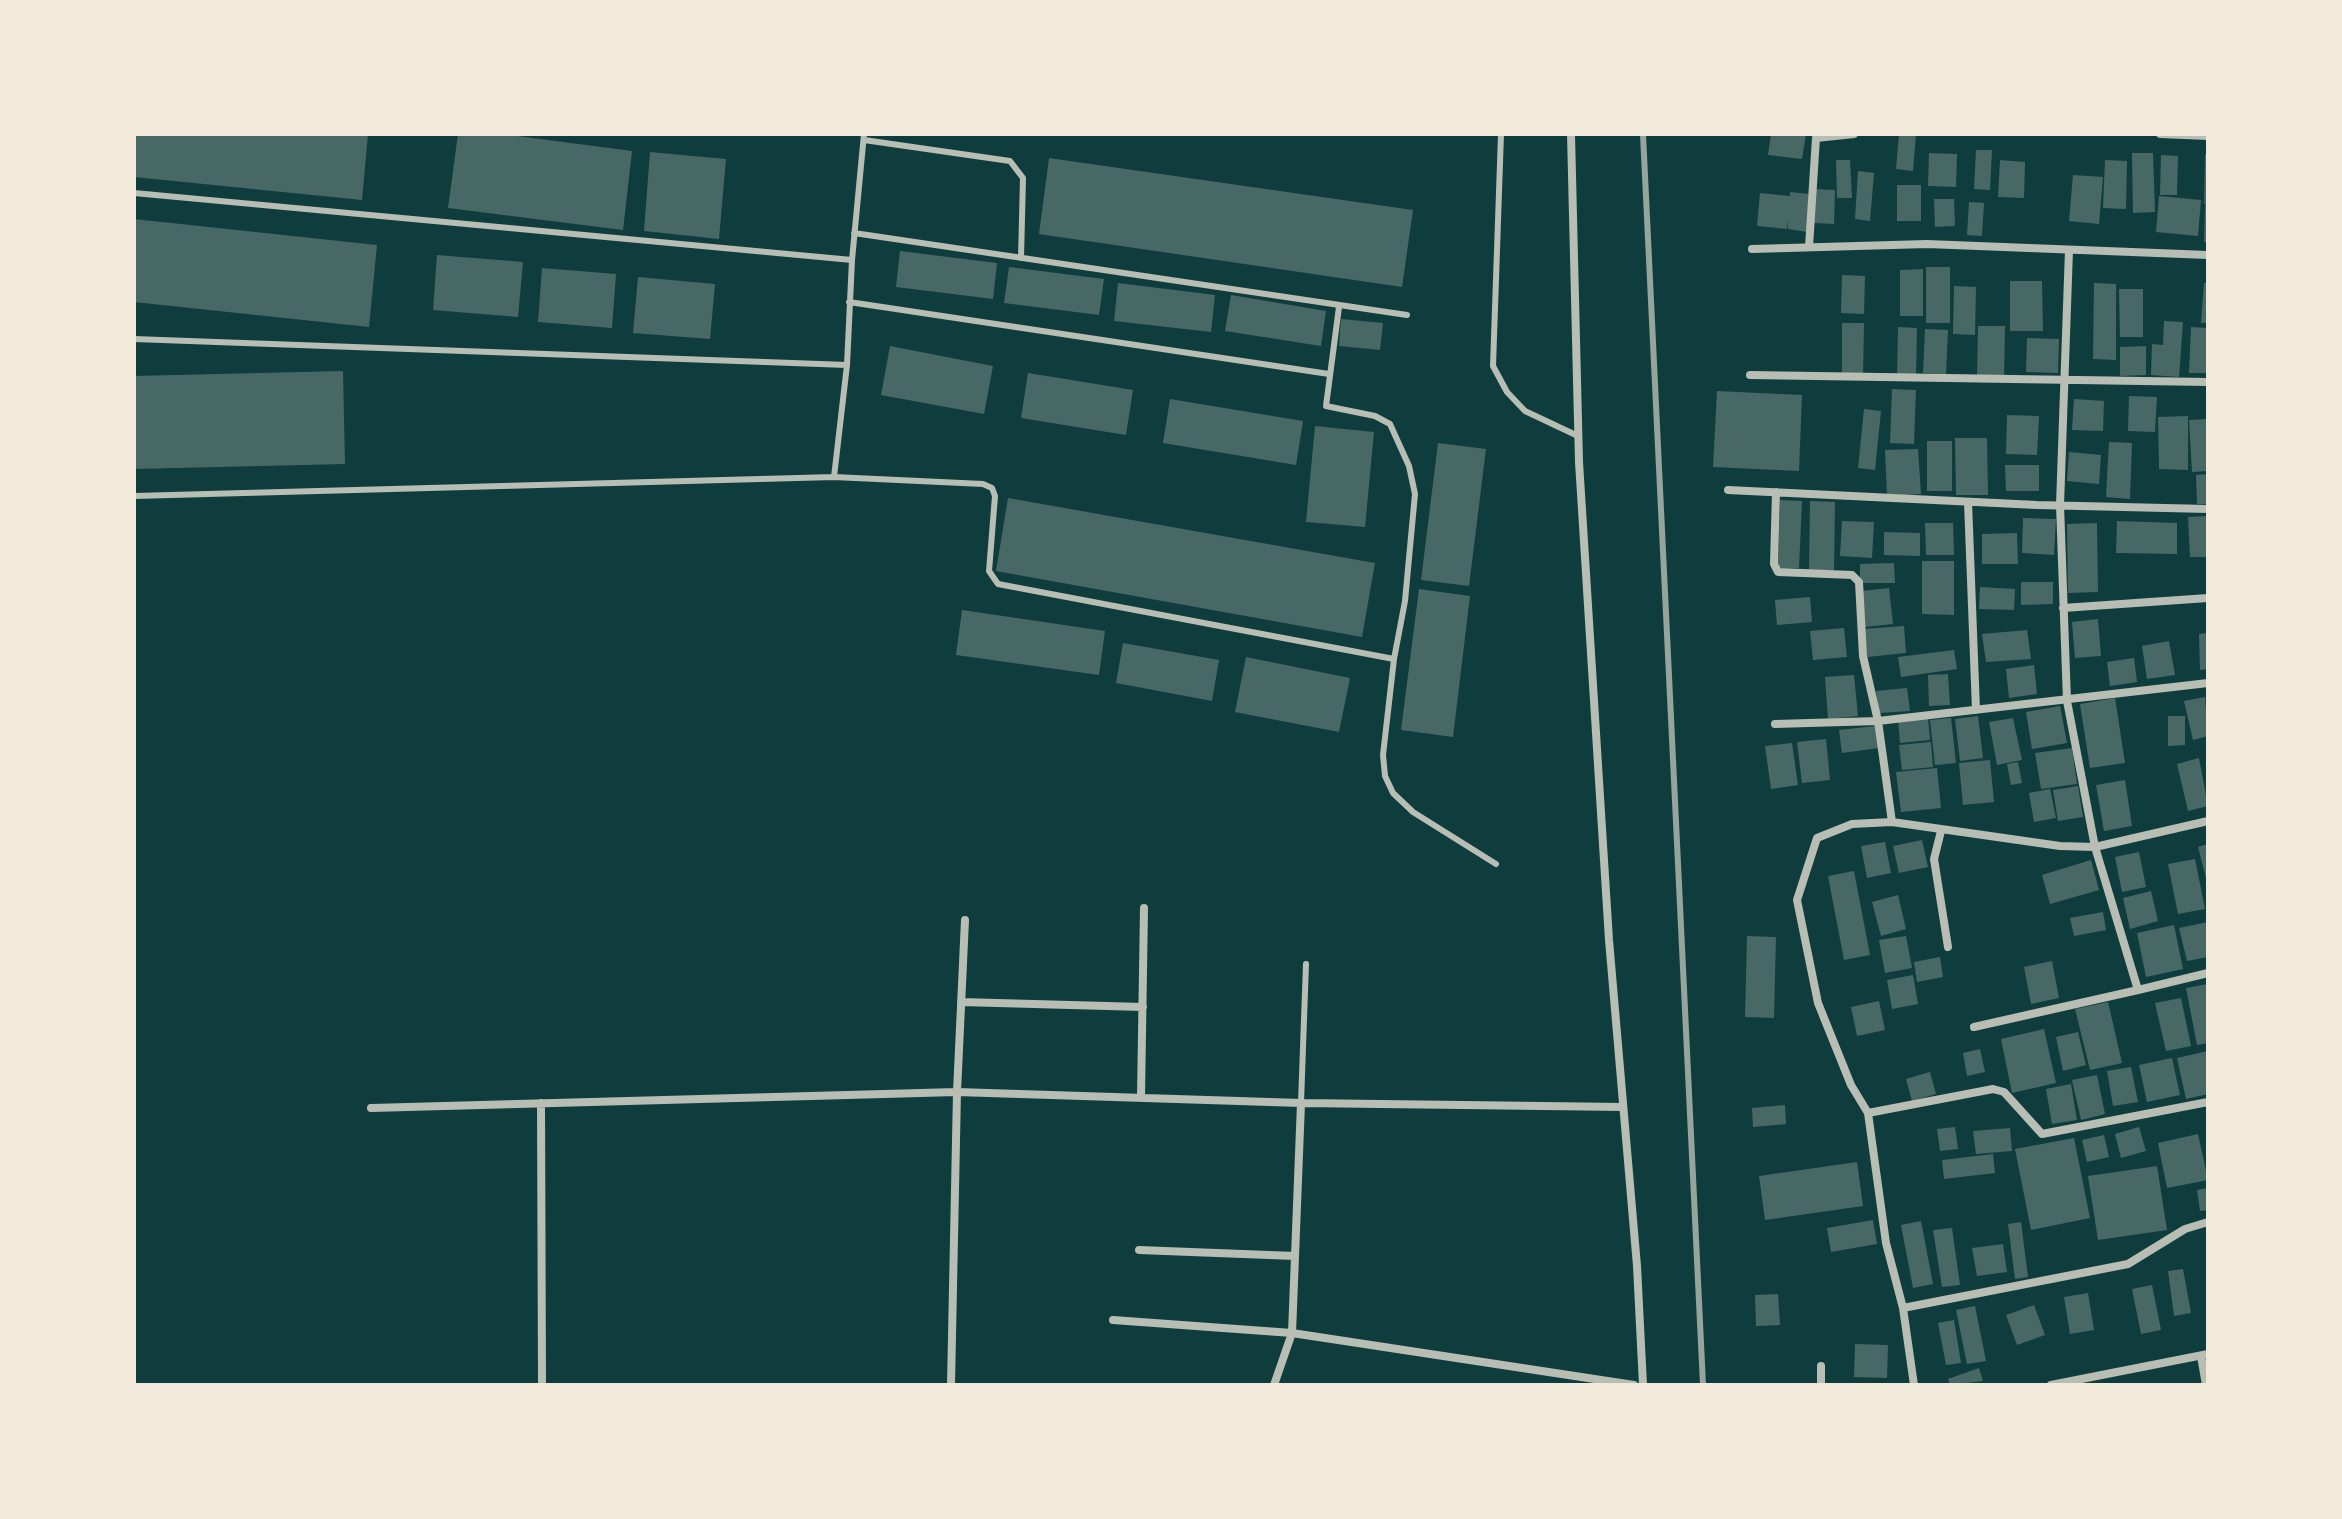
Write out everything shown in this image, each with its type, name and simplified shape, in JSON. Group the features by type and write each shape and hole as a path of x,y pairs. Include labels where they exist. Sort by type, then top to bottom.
{"street":[{"path":"1571,134 1578,436 1608,927 1643,1385"},
{"path":"1809,247 1816,138 1854,134"},
{"path":"2160,134 2208,136"},
{"path":"1752,249 1927,244 2208,255"},
{"path":"2069,250 2060,505 2067,701 2095,847 2138,990"},
{"path":"1750,375 2208,382"},
{"path":"1728,490 1968,502 2208,509"},
{"path":"1776,492 1774,564 1778,572 1852,575 1859,582 1863,656 1878,721 1892,822"},
{"path":"1968,502 1976,710"},
{"path":"2063,608 2208,598"},
{"path":"1775,724 1878,721 2208,683"},
{"path":"1914,1385 1903,1308 1886,1243 1868,1113 1851,1085 1818,1003 1797,900 1817,838 1852,824 1892,822 1941,831 2095,847 2208,821"},
{"path":"1941,831 1934,859 1948,947"},
{"path":"1141,1096 1144,908"},
{"path":"951,1385 957,1092 965,920"},
{"path":"1974,1027 2208,973"},
{"path":"961,1002 1143,1007"},
{"path":"1868,1113 1993,1089 2004,1092 2042,1134 2208,1102"},
{"path":"371,1108 957,1092 1301,1103 1623,1107"},
{"path":"541,1103 542,1385"},
{"path":"1274,1385 1292,1333 1301,1103"},
{"path":"1903,1308 2128,1264 2185,1229 2208,1222"},
{"path":"1139,1250 1295,1256"},
{"path":"1113,1320 1292,1333 1634,1385"},
{"path":"2051,1385 2204,1355 2206,1385"},
{"path":"1821,1366 1821,1385"}],"lane":[{"path":"1501,134 1493,366 1507,392 1525,411 1578,436"},
{"path":"834,477 847,365 854,233 864,137 1010,161 1023,178 1021,258"},
{"path":"134,193 852,260"},
{"path":"854,233 1407,315"},
{"path":"849,302 1329,374"},
{"path":"1339,307 1326,406 1375,416 1390,424 1409,466 1415,494 1405,601 1394,659 1383,755 1385,776 1393,793 1413,812 1496,864"},
{"path":"134,339 847,365"},
{"path":"134,496 834,477 983,484 992,488 995,496 989,571 998,584 1394,659"},
{"path":"1301,1103 1306,964"}],"building":[{"path":"134,134 368,134 362,200 134,177"},
{"path":"458,134 502,134 632,151 623,230 448,208"},
{"path":"1771,134 1806,134 1802,159 1768,155"},
{"path":"1899,134 1916,134 1913,171 1896,169"},
{"path":"1976,150 1992,150 1990,190 1974,189"},
{"path":"650,152 726,159 719,239 644,231"},
{"path":"1929,153 1957,154 1956,187 1928,186"},
{"path":"2132,153 2153,153 2155,212 2133,213"},
{"path":"2205,154 2208,154 2208,204 2204,204"},
{"path":"2161,155 2178,156 2177,195 2160,195"},
{"path":"1049,158 1413,210 1402,287 1039,234"},
{"path":"1836,160 1850,160 1852,198 1837,198"},
{"path":"2000,160 2025,162 2024,198 1998,197"},
{"path":"2105,160 2127,161 2126,209 2103,208"},
{"path":"1858,171 1874,173 1870,221 1855,219"},
{"path":"2073,175 2103,177 2099,224 2069,221"},
{"path":"1897,185 1921,185 1921,221 1897,221"},
{"path":"1814,189 1835,190 1834,224 1814,223"},
{"path":"1790,192 1809,194 1807,232 1788,229 1788,219 1787,229 1757,226 1760,193 1790,196"},
{"path":"2159,196 2201,200 2198,236 2156,232"},
{"path":"1934,199 1954,199 1955,226 1935,227"},
{"path":"1969,202 1984,203 1982,236 1967,235"},
{"path":"2205,204 2208,205 2208,242 2204,242"},
{"path":"134,219 377,245 369,327 134,302"},
{"path":"900,251 997,263 993,299 896,287"},
{"path":"437,255 523,262 518,317 433,310"},
{"path":"1009,267 1104,279 1099,315 1004,303"},
{"path":"1926,267 1950,267 1950,323 1926,323"},
{"path":"542,268 616,274 612,328 538,322"},
{"path":"1923,269 1923,316 1900,316 1900,270"},
{"path":"1842,275 1865,276 1864,314 1841,313"},
{"path":"638,277 715,284 710,339 633,333"},
{"path":"2010,281 2042,281 2043,331 2010,331"},
{"path":"1118,283 1215,295 1211,332 1114,321"},
{"path":"2094,283 2116,284 2116,360 2093,359"},
{"path":"2204,283 2208,283 2208,323 2201,323"},
{"path":"1954,286 1976,287 1975,335 1953,334"},
{"path":"2119,289 2143,289 2143,337 2120,337"},
{"path":"1231,295 1326,311 1321,346 1225,331"},
{"path":"1341,319 1383,323 1380,350 1339,346"},
{"path":"2164,321 2183,322 2179,377 2151,375 2152,344 2163,345"},
{"path":"1842,323 1864,323 1863,375 1842,375"},
{"path":"1978,326 2005,326 2004,378 1977,377"},
{"path":"1898,327 1917,328 1916,376 1897,376"},
{"path":"2191,327 2208,328 2208,373 2189,373"},
{"path":"1925,329 1948,330 1946,374 1923,373"},
{"path":"2027,338 2059,339 2058,373 2026,372"},
{"path":"890,346 993,366 984,414 881,395"},
{"path":"2146,346 2146,375 2120,376 2120,347"},
{"path":"343,371 345,464 134,469 134,376"},
{"path":"1028,373 1133,390 1126,435 1021,418"},
{"path":"1892,389 1916,390 1914,444 1890,443"},
{"path":"1717,391 1802,395 1799,471 1713,467"},
{"path":"2129,396 2157,397 2155,432 2128,431"},
{"path":"1170,399 1303,421 1296,465 1163,443"},
{"path":"2074,399 2104,401 2103,431 2072,430"},
{"path":"1864,409 1881,411 1875,470 1858,468"},
{"path":"2007,415 2039,416 2037,455 2006,454"},
{"path":"2188,416 2188,470 2159,469 2158,417"},
{"path":"2208,419 2208,471 2192,472 2189,420"},
{"path":"1315,426 1374,432 1365,527 1306,522"},
{"path":"1955,438 1987,438 1988,495 1956,495"},
{"path":"1927,441 1952,441 1952,491 1927,491"},
{"path":"2109,442 2132,443 2130,499 2106,497"},
{"path":"1438,443 1486,449 1469,586 1421,580"},
{"path":"1918,449 1921,494 1887,496 1885,450"},
{"path":"2069,452 2101,455 2099,484 2067,481"},
{"path":"2005,465 2039,465 2039,491 2006,491"},
{"path":"2208,474 2208,504 2197,504 2196,475"},
{"path":"1008,498 1375,563 1362,637 996,571"},
{"path":"1780,500 1802,501 1799,568 1778,568"},
{"path":"1810,501 1835,502 1834,570 1809,570"},
{"path":"2208,516 2208,557 2190,557 2188,517"},
{"path":"2023,518 2056,519 2054,555 2022,553"},
{"path":"1842,521 1874,522 1872,558 1840,556"},
{"path":"2117,521 2177,523 2177,554 2116,553"},
{"path":"1925,523 1953,523 1954,555 1926,555"},
{"path":"2097,523 2098,592 2068,593 2067,524"},
{"path":"1884,532 1920,533 1920,556 1884,555"},
{"path":"2017,533 2018,564 1982,564 1982,534"},
{"path":"1922,561 1954,561 1954,615 1922,614"},
{"path":"1894,563 1895,583 1860,583 1860,564"},
{"path":"2021,582 2053,582 2053,604 2021,605"},
{"path":"1980,587 2015,589 2014,610 1979,609"},
{"path":"1889,588 1893,624 1865,627 1861,591"},
{"path":"1419,589 1470,596 1453,737 1401,730"},
{"path":"1810,597 1812,622 1777,625 1775,600"},
{"path":"962,610 1105,631 1099,675 956,655"},
{"path":"2098,619 2101,656 2075,658 2072,622"},
{"path":"1904,626 1906,653 1867,657 1864,629"},
{"path":"1844,628 1847,657 1813,660 1810,631"},
{"path":"2027,630 2031,659 1986,662 1982,634"},
{"path":"2208,633 2208,669 2200,670 2199,634"},
{"path":"2169,641 2175,675 2147,679 2142,646"},
{"path":"1123,643 1219,660 1212,701 1116,683"},
{"path":"1954,650 1957,669 1901,677 1898,657"},
{"path":"1246,657 1350,678 1339,732 1235,712"},
{"path":"2134,658 2137,682 2110,686 2107,662"},
{"path":"2034,665 2037,694 2009,698 2006,669"},
{"path":"1948,674 1950,705 1929,706 1928,675"},
{"path":"1854,675 1858,716 1828,719 1825,677"},
{"path":"1907,688 1910,711 1879,713 1876,691"},
{"path":"2205,697 2208,736 2193,740 2184,701"},
{"path":"2115,698 2125,763 2090,768 2080,704"},
{"path":"2060,706 2067,743 2032,749 2026,712"},
{"path":"1978,716 1983,758 1960,761 1955,719"},
{"path":"2168,716 2185,716 2185,745 2168,746"},
{"path":"1928,717 1930,740 1900,743 1898,720"},
{"path":"1951,718 1956,763 1935,765 1930,720"},
{"path":"2013,718 2022,760 1997,765 1989,722"},
{"path":"1876,726 1879,748 1842,753 1839,730"},
{"path":"1826,739 1830,780 1802,783 1797,742"},
{"path":"1931,742 1933,767 1902,770 1899,745"},
{"path":"1792,743 1798,785 1771,789 1765,746"},
{"path":"2072,748 2077,784 2041,789 2035,753"},
{"path":"2199,758 2208,806 2188,811 2177,764"},
{"path":"1990,760 1994,802 1963,805 1959,763"},
{"path":"2018,762 2022,783 2011,785 2007,764"},
{"path":"1937,768 1941,808 1901,812 1896,772"},
{"path":"2125,780 2132,826 2104,831 2096,785"},
{"path":"2078,786 2083,817 2058,821 2053,790"},
{"path":"2050,789 2056,818 2034,822 2029,793"},
{"path":"1922,840 1928,867 1899,873 1893,846"},
{"path":"1885,842 1891,873 1867,878 1861,846"},
{"path":"2208,844 2208,882 2207,882 2198,847"},
{"path":"2139,852 2146,887 2122,892 2115,857"},
{"path":"2195,859 2205,909 2178,914 2168,864"},
{"path":"2091,860 2099,890 2050,904 2042,875"},
{"path":"1854,871 1870,955 1844,960 1828,876"},
{"path":"2151,891 2158,921 2130,929 2123,898"},
{"path":"1898,895 1906,929 1881,936 1872,902"},
{"path":"2103,912 2106,930 2074,936 2070,918"},
{"path":"2208,922 2208,957 2187,961 2179,928"},
{"path":"2174,925 2183,969 2146,977 2137,933"},
{"path":"1747,936 1776,937 1774,1018 1745,1017"},
{"path":"1906,936 1912,968 1885,973 1879,940"},
{"path":"1940,957 1943,977 1917,982 1914,962"},
{"path":"2052,961 2059,998 2031,1004 2024,967"},
{"path":"1913,975 1918,1004 1892,1009 1887,980"},
{"path":"2208,984 2208,1043 2197,1045 2186,988"},
{"path":"2181,998 2191,1046 2166,1051 2155,1003"},
{"path":"1879,1001 1885,1030 1857,1036 1851,1007"},
{"path":"2108,1002 2122,1063 2090,1070 2075,1009"},
{"path":"2044,1029 2056,1083 2012,1093 2001,1039"},
{"path":"2078,1032 2086,1065 2063,1071 2056,1037"},
{"path":"1980,1049 1985,1072 1967,1076 1963,1053"},
{"path":"2208,1051 2208,1094 2186,1099 2177,1058"},
{"path":"2172,1058 2180,1095 2147,1102 2139,1065"},
{"path":"2131,1067 2138,1102 2113,1106 2107,1071"},
{"path":"1930,1072 1936,1094 1912,1101 1906,1079"},
{"path":"2097,1075 2105,1114 2081,1120 2072,1080"},
{"path":"2071,1084 2077,1120 2052,1124 2046,1089"},
{"path":"1785,1105 1786,1124 1753,1127 1752,1108"},
{"path":"1955,1127 1958,1149 1940,1151 1937,1129"},
{"path":"2139,1127 2146,1151 2121,1158 2115,1134"},
{"path":"2010,1128 2012,1151 1976,1154 1973,1131"},
{"path":"2198,1134 2208,1180 2167,1188 2158,1143"},
{"path":"2104,1135 2109,1157 2087,1162 2082,1140"},
{"path":"2074,1138 2090,1218 2031,1230 2015,1149"},
{"path":"1993,1154 1995,1173 1944,1179 1942,1160"},
{"path":"1857,1162 1863,1206 1765,1220 1759,1176"},
{"path":"2157,1166 2167,1230 2098,1240 2088,1176"},
{"path":"2208,1188 2208,1210 2200,1211 2197,1190"},
{"path":"1873,1220 1877,1244 1831,1252 1827,1228"},
{"path":"1921,1221 1933,1284 1913,1288 1901,1225"},
{"path":"2021,1222 2028,1277 2015,1279 2008,1224"},
{"path":"1952,1228 1960,1285 1942,1287 1933,1230"},
{"path":"2003,1244 2007,1272 1977,1276 1972,1248"},
{"path":"2183,1269 2191,1313 2174,1316 2168,1271"},
{"path":"2152,1285 2161,1330 2141,1334 2132,1289"},
{"path":"2088,1293 2094,1330 2070,1334 2064,1297"},
{"path":"1778,1294 1780,1325 1756,1326 1755,1295"},
{"path":"2034,1305 2045,1335 2017,1345 2006,1315"},
{"path":"1975,1306 1986,1361 1967,1364 1956,1310"},
{"path":"1954,1320 1961,1363 1946,1365 1938,1323"},
{"path":"1855,1344 1888,1345 1887,1378 1854,1377"},
{"path":"1979,1368 1983,1381 1950,1385 1948,1379"}],"railway":[{"path":"1643,134 1703,1385"}]}
